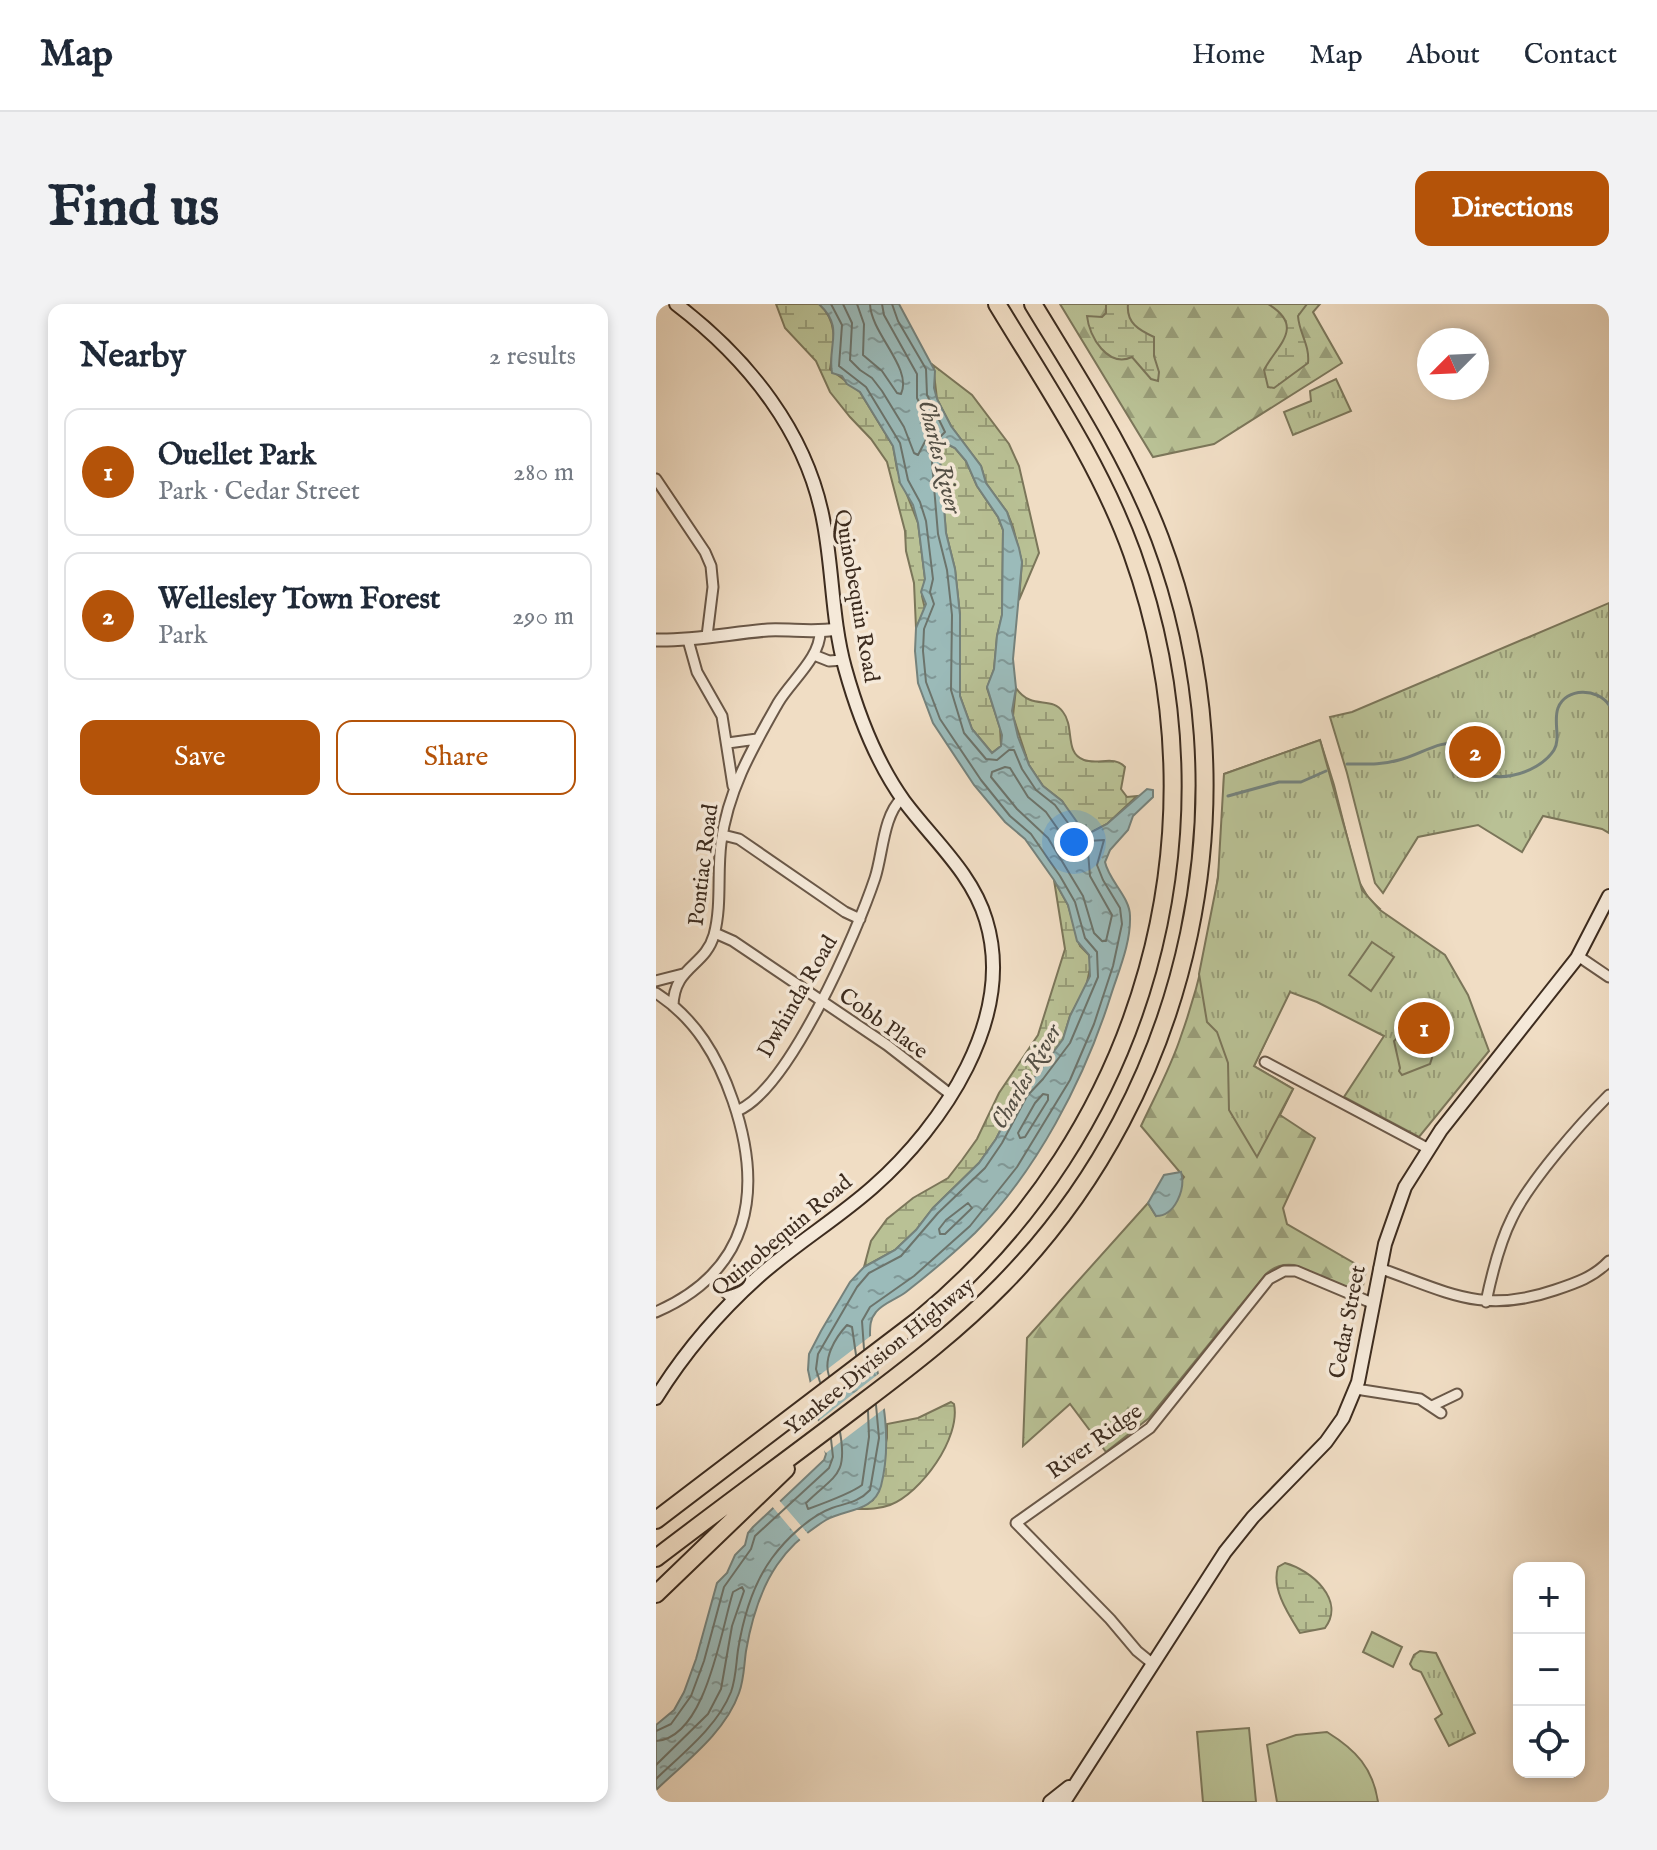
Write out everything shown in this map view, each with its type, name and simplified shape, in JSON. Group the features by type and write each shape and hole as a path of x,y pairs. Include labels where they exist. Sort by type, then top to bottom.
{"highway":[{"name":"Yankee Division Highway","path":"656,1520 946,1297 995,1248 1039,1194 1077,1136 1110,1074 1136,1010 1155,944 1169,858 1173,788 1169,711 1161,659 1142,583 1118,518 1096,471 997,304"},
{"name":"Yankee Division Highway","path":"656,1558 889,1382 965,1320 1010,1277 1051,1230 1097,1164 1131,1102 1163,1028 1184,960 1198,890 1205,820 1204,740 1195,669 1177,590 1157,531 1125,459 1033,304"},
{"path":"656,1594 765,1492 815,1439"}],"main road":[{"name":"Quinobequin Road","path":"658,1391 733,1300 882,1178 926,1129 975,1050 987,1020 994,983 992,947 984,914 970,884 902,798 869,737 843,660 822,514 799,446 751,373 713,334 676,304"},
{"name":"Cedar Street","path":"1064,1802 1239,1532 1326,1442 1341,1421 1356,1389 1388,1232 1427,1148 1578,956 1609,896"},
{"name":"Cedar Street","path":"1058,1802 1075,1782"},
{"path":"1050,1802 1075,1782"}],"street":[{"path":"656,479 708,559 713,580 707,636"},
{"path":"656,640 688,640 773,630 837,629"},
{"name":"Pontiac Road","path":"673,1006 675,990 683,974 706,951 715,933 723,835 733,790 757,739 784,693 819,647 820,631"},
{"path":"688,640 697,672 719,709 728,743 733,790"},
{"path":"814,655 829,661 843,660"},
{"path":"728,743 757,739"},
{"name":"Dwhinda Road","path":"737,1111 762,1093 821,1002 860,919 875,878 893,809 902,798"},
{"path":"723,835 744,842 845,912 860,919"},
{"name":"Cobb Place","path":"715,933 733,941 887,1045 950,1094"},
{"path":"1578,956 1609,977"},
{"path":"656,981 683,974"},
{"path":"656,993 692,1023 710,1047 737,1111 748,1156 748,1199 734,1244 710,1277 688,1296 656,1312"},
{"path":"1265,1062 1427,1148"},
{"path":"1486,1302 1493,1269 1513,1215 1576,1130 1609,1095"},
{"path":"1379,1268 1462,1298 1508,1303 1529,1299 1593,1276 1609,1261"},
{"name":"River Ridge","path":"1153,1664 1016,1523 1150,1428 1269,1279 1277,1274 1296,1271 1372,1303"},
{"path":"710,1277 733,1300"},
{"path":"1356,1389 1415,1398 1441,1413"},
{"path":"1432,1406 1457,1394"}],"green space":[{"path":"776,304 819,304 825,311 834,334 830,369 860,392 893,446 897,469 918,523 925,579 922,596 925,609 916,628 914,583 906,551 905,531 887,462 830,392 816,361 785,328"},
{"path":"1060,304 1320,304 1313,312 1342,363 1214,444 1153,457"},
{"path":"1106,304 1128,304 1131,321 1154,337 1158,381 1151,379 1132,357 1115,358 1096,341 1087,316 1102,317 1106,313"},
{"path":"1268,304 1307,304 1298,316 1308,363 1274,388 1268,387 1264,370 1281,344 1287,328 1279,312"},
{"path":"933,365 972,395 1009,444 1019,466 1039,553 1019,600 1022,562 1013,527 1007,512 986,483 981,466 951,426 937,399"},
{"path":"1336,379 1351,411 1293,435 1284,412 1311,401 1310,391"},
{"path":"947,444 966,461 1003,530 1002,615 994,669 987,688 1000,728 1001,746 992,753 972,729 960,696 960,615 955,569 946,533 939,451"},
{"path":"1609,603 1609,833 1543,816 1522,852 1478,825 1418,837 1383,893 1375,883 1330,717 1352,712"},
{"path":"1016,688 1028,699 1053,704 1063,712 1078,757 1089,761 1121,763 1125,767 1121,789 1127,797 1137,796 1107,824 1090,833 1076,823 1062,801 1043,786 1029,765 1013,716"},
{"path":"1320,740 1358,880 1369,899 1380,909 1289,992 1254,1066 1293,1089 1280,1115 1315,1138 1283,1208 1287,1224 1366,1270 1361,1296 1294,1265 1276,1267 1266,1274 1149,1418 1106,1452 1070,1404 1023,1446 1027,1338 1148,1203 1156,1216 1184,1177 1141,1126 1177,1048 1208,939 1222,840 1224,774"},
{"path":"1320,740 1362,890 1380,910 1445,955 1468,995 1489,1051 1419,1137 1344,1097 1384,1036 1290,992 1254,1066 1293,1089 1257,1157 1229,1110 1228,1063 1217,1032 1207,1022 1199,974 1218,878 1224,774"},
{"path":"1054,880 1068,905 1080,946 1089,955 1091,964 1086,987 1070,1016 1063,1039 1020,1092 996,1139 979,1163 895,1250 864,1267 871,1241 887,1219 913,1198 948,1178 962,1160 977,1139 999,1093 1038,1035 1065,949"},
{"path":"1372,942 1394,957 1371,991 1349,975"},
{"path":"1412,1031 1430,1042 1432,1058 1430,1064 1402,1075 1394,1041"},
{"path":"951,1402 954,1404 955,1418 951,1432 945,1448 926,1477 902,1499 890,1505 858,1509 873,1500 887,1438 887,1424 918,1418"},
{"path":"1285,1563 1305,1572 1323,1588 1331,1607 1325,1628 1300,1633 1282,1602 1277,1584 1278,1567"},
{"path":"1372,1632 1402,1647 1393,1667 1363,1652"},
{"path":"1420,1651 1436,1653 1475,1733 1449,1746 1435,1719 1442,1714 1421,1672 1410,1664"},
{"path":"1249,1728 1256,1802 1203,1802 1197,1732"},
{"path":"1327,1732 1362,1761 1372,1779 1378,1802 1277,1802 1267,1745 1296,1735"}],"water":[{"name":"Charles River","path":"819,304 899,304 935,371 937,399 951,426 981,466 986,483 1007,512 1022,562 1013,659 1016,688 1012,711 1029,765 1043,786 1062,801 1082,829 1090,833 1107,824 1147,789 1153,790 1153,797 1133,816 1128,830 1110,850 1105,862 1129,909 1128,937 1087,1061 1056,1123 1018,1182 975,1233 873,1317 870,1335 886,1429 885,1467 877,1494 866,1505 819,1524 782,1558 757,1606 742,1683 733,1708 703,1746 656,1790 656,1725 674,1710 684,1692 717,1583 745,1545 753,1527 824,1460 826,1454 808,1370 809,1354 821,1331 850,1282 864,1267 895,1250 979,1163 996,1139 1020,1092 1063,1039 1070,1016 1090,976 1089,955 1077,941 1068,905 1054,880 1025,839 1005,822 974,785 933,723 918,683 915,651 916,628 926,604 921,592 925,579 918,523 913,505 900,483 893,446 860,392 847,384 842,376 832,373 833,329 827,313","holes":["947,444 966,461 1003,530 1002,615 994,669 987,687 1002,735 1001,746 992,753 972,729 960,696 960,615 955,569 946,533 940,457 941,447"]},
{"path":"1181,1172 1182,1186 1178,1200 1169,1212 1156,1216 1148,1203 1164,1175"}],"pier":[{"path":"872,1335 880,1366 817,1415 813,1411 808,1384"},
{"path":"881,1372 889,1405 826,1453 820,1445 816,1423"},
{"path":"778,1499 809,1535 802,1542 771,1505"}],"waterway":[{"path":"1347,764 1393,762 1454,743 1462,744 1468,762 1476,770 1487,775 1512,776 1536,766 1554,750 1558,708 1568,696 1590,693 1598,695 1609,705"},
{"path":"1228,796 1279,782 1301,782 1326,771"}],"place":[{"name":"Wellesley Town Forest","path":"1475,752"},
{"name":"Ouellet Park","path":"1424,1028"}]}
